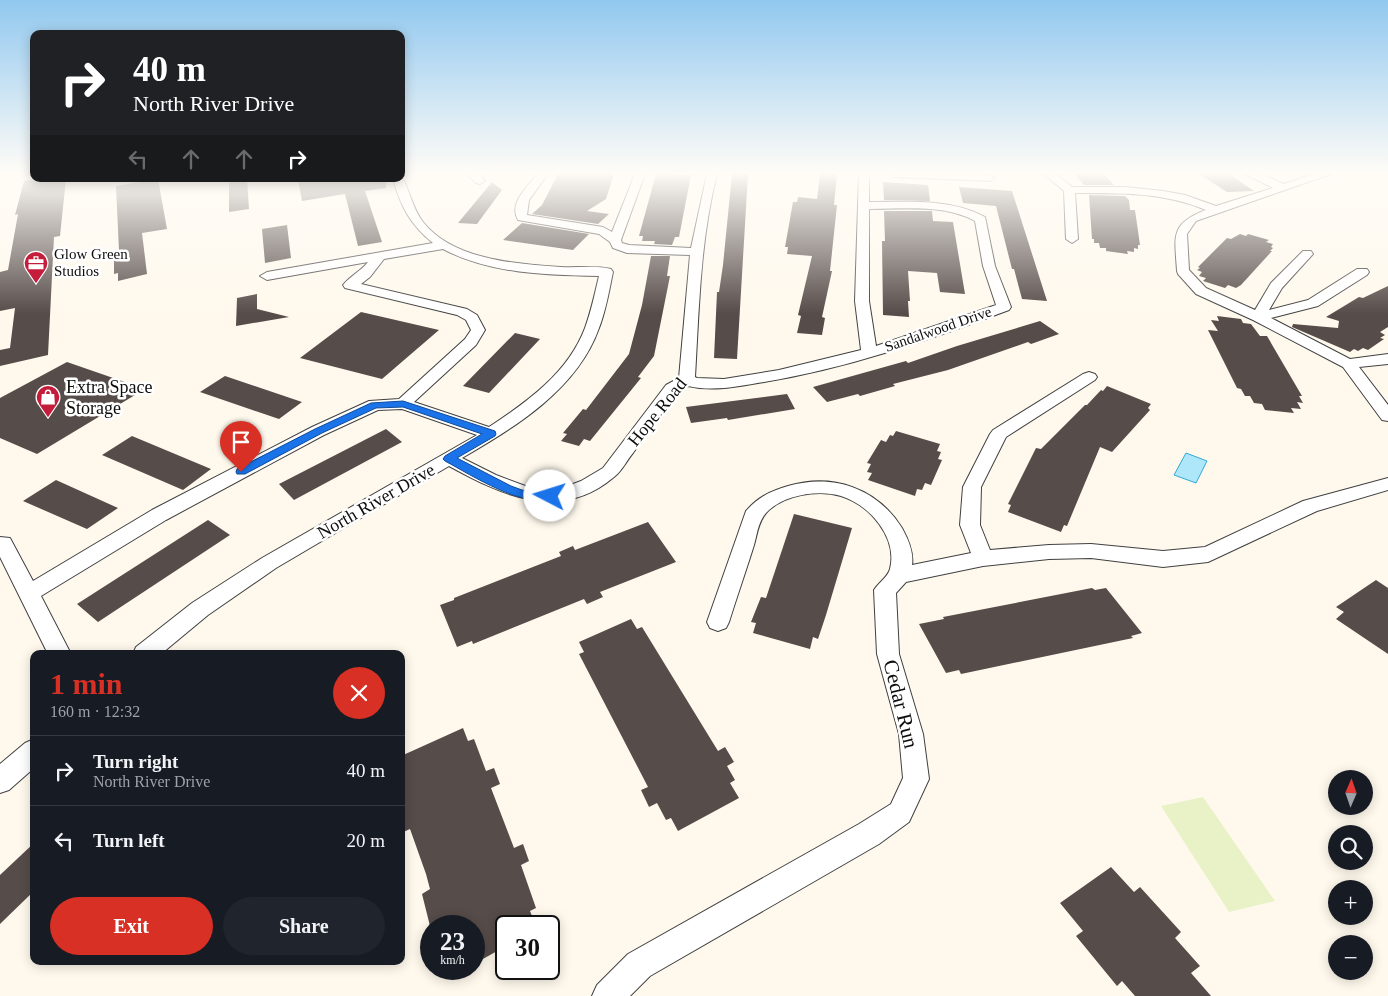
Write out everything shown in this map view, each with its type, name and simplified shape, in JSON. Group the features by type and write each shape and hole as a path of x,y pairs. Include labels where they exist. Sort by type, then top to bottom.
{"street":[{"path":"416,220 421,227 445,245"},
{"path":"537,220 603,231 615,240 617,245 627,249 697,252"},
{"path":"615,240 622,220"},
{"name":"Hope Road","path":"449,459 521,494 550,496 580,490 596,482 609,472 672,388 687,380 697,252 702,220"},
{"name":"Sandalwood Drive","path":"863,220 862,301 869,352"},
{"name":"Sandalwood Drive","path":"687,380 697,384 710,385 776,376 869,352 947,329 1004,307 989,266 981,220"},
{"path":"1071,220 1072,239"},
{"path":"1191,220 1181,234 1183,271 1201,291 1258,317 1348,364 1388,416"},
{"path":"267,276 445,245"},
{"name":"North River Drive","path":"149,650 200,609 269,563 449,459 524,412 571,366 592,329 606,272 517,267 482,259 445,245"},
{"path":"1258,317 1276,286 1307,254"},
{"path":"380,256 365,274 350,285 462,312 472,318 478,330 471,342 403,404"},
{"path":"1258,317 1314,303 1362,272"},
{"path":"1348,364 1388,359"},
{"path":"982,558 970,525 972,487 1000,434 1089,377"},
{"path":"28,593 159,515 318,431 375,405 403,404 491,434"},
{"path":"718,622 753,516 767,502 792,491 824,487 848,491 871,504 889,523 902,548 900,575 982,558 1049,552 1091,551 1163,559 1208,554 1310,506 1388,484"},
{"path":"3,542 58,650"},
{"name":"Cedar Run","path":"608,996 639,965 869,834 900,813 916,779 911,734 888,654 885,590 900,575"},
{"path":"0,781 30,755"}],"green space":[{"path":"1203,797 1275,901 1229,912 1161,806"}],"water":[{"path":"1186,453 1207,461 1196,483 1174,475"}],"building":[{"path":"17,220 62,220 60,236 54,237 48,355 0,366 0,350 10,348 15,308 0,311 0,272 8,270"},
{"path":"118,220 165,220 167,229 142,233 147,274 118,281 118,273 114,274 114,252 119,251"},
{"path":"352,220 375,220 382,242 358,246"},
{"path":"460,220 480,220 477,224 458,223"},
{"path":"575,220 602,220 598,224"},
{"path":"643,220 682,220 679,237 675,237 672,245 654,244 655,241 642,241 643,236 639,236"},
{"path":"727,220 745,220 737,359 714,358 717,292 719,292"},
{"path":"790,220 835,220 830,271 832,271 822,317 825,318 822,335 797,333 801,316 798,315 812,256 787,254 788,247 785,247"},
{"path":"884,220 953,222 965,294 940,292 937,273 908,271 909,317 883,315 882,241 885,241"},
{"path":"1000,220 1021,220 1047,301 1022,299 1014,269 1012,269"},
{"path":"1091,220 1136,220 1140,245 1138,245 1138,249 1134,248 1134,252 1127,251 1128,254 1106,251 1106,248 1100,248 1099,243 1094,243 1094,239 1092,239"},
{"path":"522,223 589,234 573,250 503,240"},
{"path":"287,225 291,258 265,263 262,229"},
{"path":"1240,234 1246,236 1248,234 1269,240 1266,242 1273,244 1271,247 1273,248 1270,251 1272,251 1236,288 1228,285 1225,288 1203,281 1206,278 1199,276 1202,272 1197,270 1200,268 1198,267 1227,238 1231,239"},
{"path":"651,256 670,256 667,276 670,276 654,356 638,377 641,378 590,441 584,439 579,446 561,441 567,434 563,433 583,409 586,410 629,354 642,305"},
{"path":"1388,286 1388,327 1380,332 1385,335 1380,338 1384,339 1368,350 1363,348 1358,351 1354,349 1350,352 1292,327 1293,324 1338,328 1339,321 1326,317 1359,297 1363,298"},
{"path":"257,294 257,309 289,317 236,326 237,298"},
{"path":"361,312 439,330 382,379 300,358"},
{"path":"1217,316 1241,319 1243,323 1251,324 1260,336 1267,336 1302,396 1299,396 1303,403 1297,402 1301,409 1291,408 1294,413 1265,410 1262,404 1254,403 1250,396 1245,396 1241,389 1237,388 1208,330 1218,331 1211,320 1219,321"},
{"path":"1040,321 1059,334 1031,344 1028,342 948,370 893,384 895,386 860,396 858,394 827,402 813,387 906,361 908,363"},
{"path":"515,333 540,339 489,393 463,386"},
{"name":"Extra Space Storage","path":"67,362 145,389 37,454 0,438 0,398"},
{"path":"225,376 302,402 279,419 200,392"},
{"path":"1107,386 1151,404 1148,408 1150,410 1112,452 1100,447 1067,526 1064,525 1061,532 1008,512 1011,505 1008,504 1036,448 1041,449"},
{"path":"787,394 795,409 728,420 727,418 691,423 686,407"},
{"path":"386,429 402,442 294,500 279,484"},
{"path":"896,431 940,444 937,451 941,452 938,459 942,460 931,485 925,483 922,490 917,489 915,496 868,480 872,473 867,472 871,464 867,463 881,440 886,442 890,435 893,436"},
{"path":"132,436 211,469 183,490 102,455"},
{"path":"56,480 118,508 87,529 23,501"},
{"path":"794,514 852,528 818,639 813,637 810,649 753,633 756,623 751,622 761,597 766,598"},
{"path":"208,520 230,535 98,622 77,604"},
{"path":"648,522 676,562 600,592 603,597 587,604 584,599 473,644 472,641 457,647 440,605 561,556 559,552 573,546 575,550"},
{"path":"1376,580 1388,588 1388,654 1336,619 1344,612 1336,607"},
{"path":"1092,588 1095,590 1106,588 1142,633 1131,636 1133,638 961,674 959,670 946,673 919,624 944,619 943,617"},
{"path":"631,619 637,629 642,627 718,751 725,747 734,762 727,766 735,780 730,783 739,798 678,831 671,818 666,820 657,803 649,807 641,790 648,787 579,654 584,652 579,642"},
{"path":"463,728 468,741 474,739 486,771 494,768 500,784 491,788 514,848 523,844 529,861 521,865 536,908 530,911 532,915 495,915 495,952 485,958 485,915 427,915 422,894 430,889 410,829 405,831 405,754"},
{"path":"30,847 30,895 0,924 0,875"},
{"path":"1111,867 1134,892 1140,887 1181,932 1175,938 1200,966 1191,973 1211,996 1135,996 1122,981 1117,986 1076,936 1083,931 1060,903"}],"place":[{"name":"Glow Green Studios","path":"36,284"},
{"name":"Extra Space Storage","path":"48,418"}],"route":[{"path":"241,472 318,431 375,405 403,404 491,434 449,459 521,494 550,496"}]}
